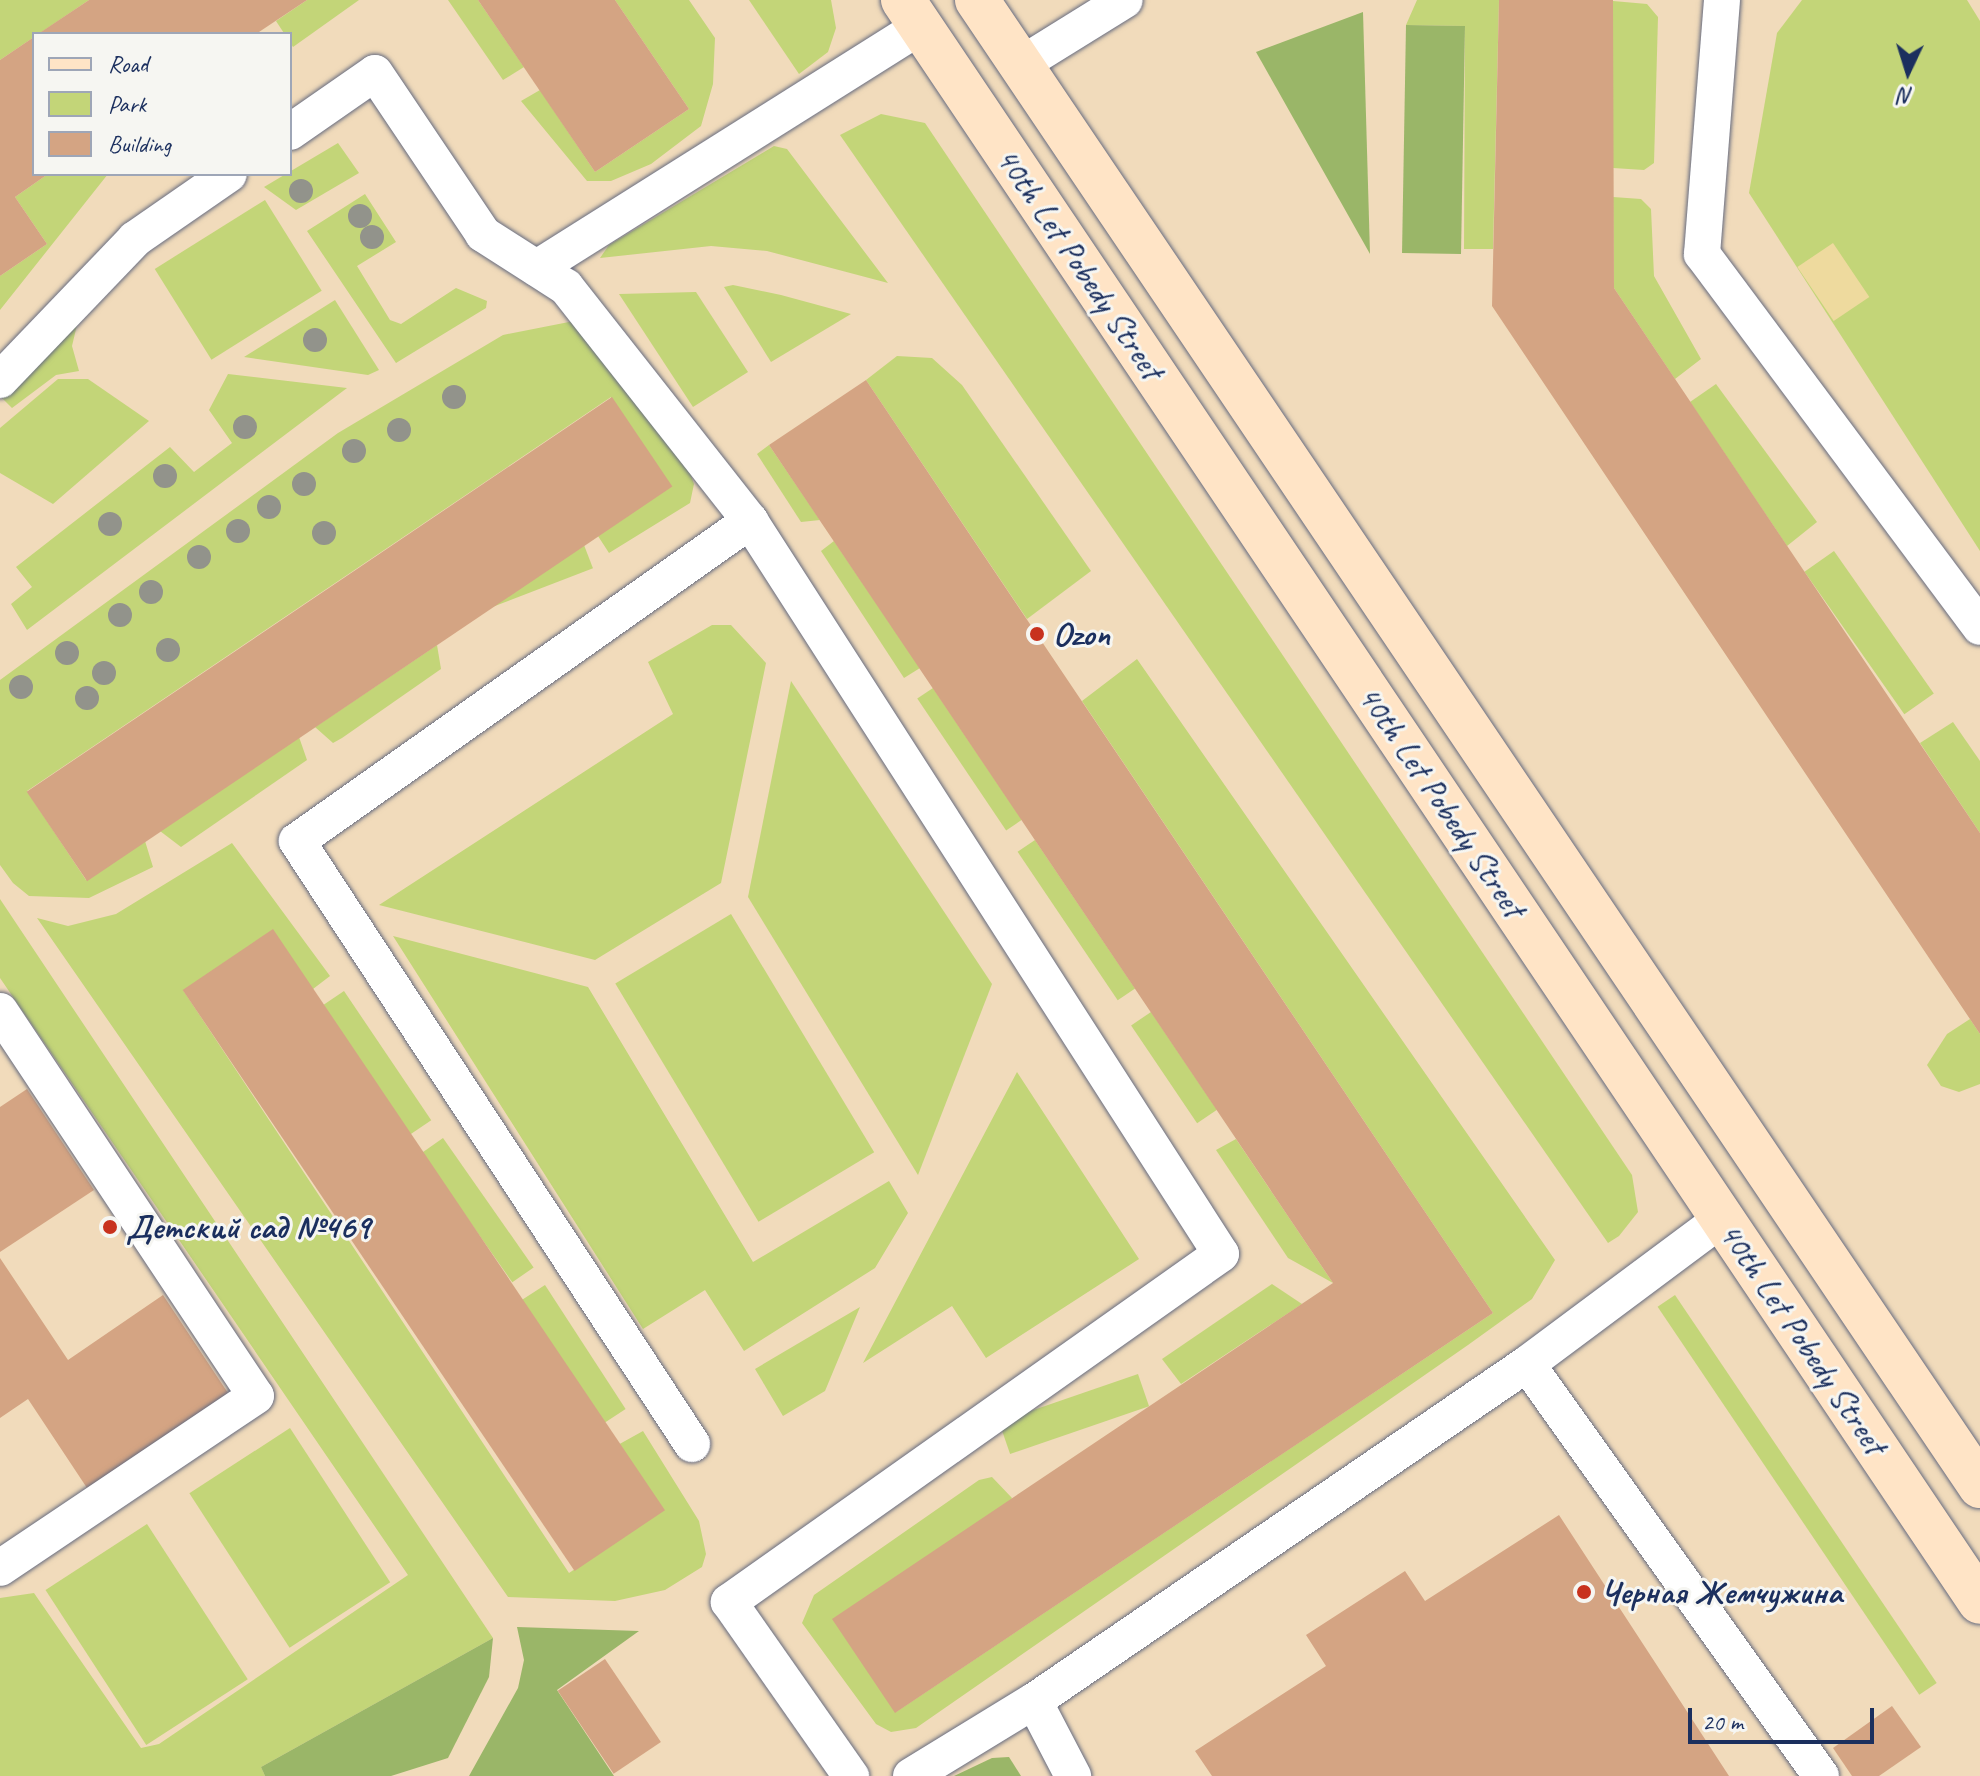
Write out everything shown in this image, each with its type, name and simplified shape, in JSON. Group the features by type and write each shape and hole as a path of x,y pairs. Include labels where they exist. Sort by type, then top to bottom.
{"street":[{"path":"912,13 957,0"},
{"name":"40th Let Pobedy Street","path":"977,0 1980,1486"},
{"name":"40th Let Pobedy Street","path":"912,13 1980,1602"},
{"path":"968,96 1020,65"}],"lane":[{"path":"1020,65 1125,0"},
{"path":"1722,0 1702,254 1980,627"},
{"path":"537,268 912,13"},
{"path":"292,131 375,73 483,234 566,287 750,521 1221,1254 729,1602 851,1776"},
{"path":"0,380 135,239 226,176"},
{"path":"692,1444 297,841 750,521"},
{"path":"0,1011 256,1396 0,1568"},
{"path":"911,1776 1034,1701 1527,1364 1723,1218"},
{"path":"1527,1364 1821,1776"},
{"path":"1034,1701 1073,1776"}],"green space":[{"path":"0,0 89,0 42,32 32,32 32,38 0,60"},
{"path":"307,0 359,0 293,47 292,32 283,32 276,21"},
{"path":"448,0 478,0 524,67 503,80"},
{"path":"615,0 689,0 715,38 713,84 701,126 651,164 611,181 587,181 521,101 540,90 595,172 689,109"},
{"path":"749,0 831,0 836,28 828,52 799,74"},
{"path":"1417,0 1499,0 1493,249 1464,249 1465,26 1406,25"},
{"path":"1802,0 1967,0 1980,21 1980,551 1749,193 1777,33"},
{"path":"1613,1 1647,4 1658,17 1654,163 1644,170 1613,168"},
{"path":"1363,12 1370,254 1256,52"},
{"path":"1406,25 1465,26 1461,254 1402,253"},
{"path":"881,114 925,123 1632,1175 1638,1212 1619,1236 1608,1243 840,135"},
{"path":"338,143 359,173 296,210 264,187 282,176 292,176 292,170"},
{"path":"774,146 787,149 888,283 767,251 711,246 600,258 609,245"},
{"path":"45,176 106,176 0,310 0,276 47,244 15,197"},
{"path":"365,194 396,242 357,266 390,320 401,324 456,288 487,301 486,308 396,363 307,231"},
{"path":"1613,197 1641,199 1651,209 1654,276 1701,359 1675,379 1614,288"},
{"path":"265,200 322,291 211,360 155,269"},
{"path":"733,285 851,314 771,362 724,287"},
{"path":"696,292 748,372 693,407 619,294"},
{"path":"335,300 379,370 368,375 244,357"},
{"path":"82,304 72,346 79,371 56,375 12,408 0,396"},
{"path":"574,321 684,456 694,484 690,503 609,553 598,536 611,397 27,791 86,880 145,841 153,867 89,898 29,896 13,883 0,865 0,680 338,433 503,335"},
{"path":"897,356 932,358 962,385 1091,571 1027,619 866,380"},
{"path":"228,374 347,388 27,630 11,604 32,587 16,567 170,447 194,472 232,443 209,410"},
{"path":"58,379 88,379 149,421 53,504 0,473 0,428"},
{"path":"1716,384 1817,522 1787,546 1690,402"},
{"path":"769,445 820,520 801,522 757,454"},
{"path":"834,541 920,668 904,678 821,551"},
{"path":"584,545 593,568 443,626 434,603"},
{"path":"1834,551 1934,694 1904,714 1805,572"},
{"path":"712,625 731,625 766,663 721,883 595,960 379,905 673,714 648,662"},
{"path":"437,645 441,669 342,738 333,743 315,727"},
{"path":"1137,659 1555,1260 1532,1299 1468,1345 916,1728 891,1732 876,1724 802,1623 814,1595 979,1480 992,1477 1012,1498 896,1712 1493,1313 1082,701"},
{"path":"791,681 992,984 918,1175 748,897"},
{"path":"933,688 1022,820 1006,830 917,699"},
{"path":"1953,722 1980,761 1980,833 1920,743"},
{"path":"299,737 307,760 181,847 160,831"},
{"path":"1035,840 1135,988 1118,1000 1018,852"},
{"path":"232,843 330,976 313,989 183,990 569,1573 659,1513 616,1446 643,1431 699,1521 706,1554 702,1567 665,1590 615,1601 508,1597 37,918 68,926 116,914"},
{"path":"0,899 493,1638 261,1767 265,1776 0,1776 0,1598 34,1593 141,1748 159,1744 408,1575 0,978"},
{"path":"731,914 874,1152 758,1222 615,984"},
{"path":"393,936 588,987 753,1262 889,1181 908,1213 875,1268 744,1351 705,1290 643,1329"},
{"path":"344,991 431,1120 411,1134 323,1005"},
{"path":"1151,1012 1217,1110 1197,1123 1131,1025"},
{"path":"1970,1019 1980,1034 1980,1084 1959,1092 1941,1086 1927,1065 1947,1034"},
{"path":"1017,1072 1139,1259 986,1358 952,1306 863,1363"},
{"path":"443,1138 534,1267 512,1282 422,1153"},
{"path":"1236,1139 1333,1283 1288,1258 1216,1150"},
{"path":"1272,1284 1302,1304 1181,1384 1162,1359"},
{"path":"545,1285 626,1409 600,1425 520,1301"},
{"path":"1675,1295 1937,1683 1919,1695 1658,1307"},
{"path":"860,1307 825,1391 783,1416 755,1369"},
{"path":"1138,1374 1149,1406 1010,1454 999,1422"},
{"path":"290,1428 390,1582 290,1648 189,1493"},
{"path":"147,1524 248,1679 146,1745 46,1590"},
{"path":"517,1627 639,1631 557,1690 614,1776 469,1776 518,1688 524,1660"},
{"path":"493,1638 489,1677 448,1758 391,1776 265,1776 261,1767"},
{"path":"1009,1757 1021,1776 954,1776 992,1758"}],"sand":[{"path":"1833,243 1869,297 1834,321 1797,267"}],"building":[{"path":"89,0 307,0 259,32 41,32"},
{"path":"478,0 615,0 689,109 595,172"},
{"path":"1499,0 1613,0 1614,288 1980,833 1980,1034 1492,306"},
{"path":"32,38 32,176 45,176 15,197 47,244 0,276 0,60"},
{"path":"866,380 1493,1313 895,1713 832,1619 1333,1283 769,445"},
{"path":"612,397 672,487 87,881 27,792"},
{"path":"273,929 665,1510 575,1571 183,990"},
{"path":"27,1089 94,1190 0,1252 0,1107"},
{"path":"0,1258 68,1360 163,1295 228,1393 87,1488 28,1399 0,1418"},
{"path":"1559,1515 1729,1776 1212,1776 1195,1751 1326,1666 1306,1635 1405,1571 1425,1601"},
{"path":"605,1659 661,1742 614,1774 558,1691"},
{"path":"1892,1706 1921,1747 1879,1776 1852,1776 1833,1748"}],"place":[{"name":"Ozon","path":"1037,634"},
{"name":"Детский сад №469","path":"110,1227"},
{"name":"Черная Жемчужина","path":"1584,1592"}]}
